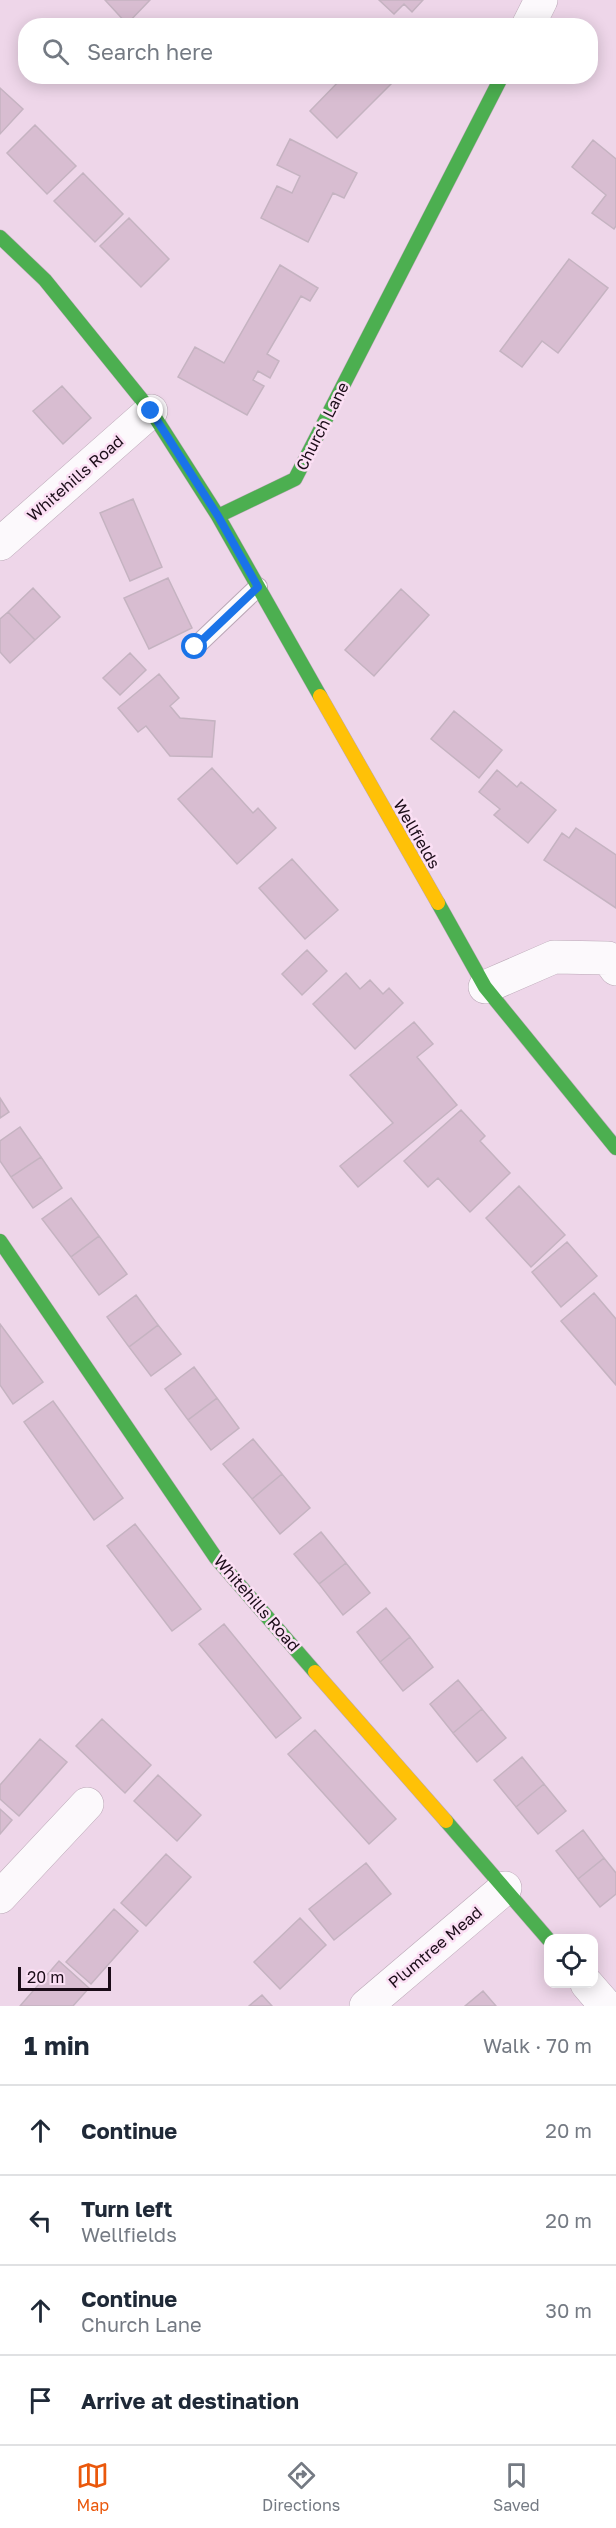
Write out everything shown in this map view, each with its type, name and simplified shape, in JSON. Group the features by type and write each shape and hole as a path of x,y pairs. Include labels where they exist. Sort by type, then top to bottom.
{"street":[{"path":"532,18 541,0"},
{"name":"Church Lane","path":"218,516 295,479 498,84"},
{"path":"0,237 45,280 151,411 218,516"},
{"name":"Whitehills Road","path":"0,544 151,411"},
{"name":"Wellfields","path":"218,516 485,987 616,1149"},
{"path":"485,987 554,957 608,958 616,969"},
{"name":"Whitehills Road","path":"0,1241 216,1558 545,1934"},
{"path":"0,1897 87,1804"},
{"name":"Plumtree Mead","path":"366,2006 505,1888"},
{"path":"591,1988 606,2006"}],"lane":[{"path":"195,647 258,587"}],"building":[{"path":"105,0 150,0 133,18 122,18"},
{"path":"379,0 423,0 412,12 404,4 394,14"},
{"path":"336,84 391,84 337,138 310,111"},
{"path":"0,88 23,109 0,134"},
{"path":"35,125 76,166 47,194 7,153"},
{"path":"290,139 357,173 344,198 333,193 308,242 261,218 277,186 292,193 300,176 277,165"},
{"path":"593,140 616,159 616,226 614,229 592,213 606,195 572,167"},
{"path":"83,173 123,214 95,242 54,201"},
{"path":"129,218 169,259 141,287 100,246"},
{"path":"569,259 608,288 558,353 542,341 522,367 500,351"},
{"path":"280,265 318,288 310,301 301,296 267,354 279,361 270,378 258,371 253,380 264,386 247,415 178,377 195,347 224,363"},
{"path":"62,386 91,418 63,444 33,411"},
{"path":"133,499 162,567 130,581 100,513"},
{"path":"168,578 192,628 149,649 124,598"},
{"path":"33,588 60,617 35,640 8,612"},
{"path":"401,589 429,615 374,676 345,650"},
{"path":"8,612 35,640 10,663 0,652 0,619"},
{"path":"130,653 146,670 120,695 103,678"},
{"path":"159,674 179,698 170,706 180,718 215,721 212,757 170,756 146,726 138,732 118,708"},
{"path":"454,711 502,750 479,778 431,739"},
{"path":"212,768 253,813 258,808 276,828 237,864 178,799"},
{"path":"497,770 517,787 521,782 556,810 528,843 494,815 500,809 479,792"},
{"path":"576,828 616,855 616,908 544,860 562,833 569,838"},
{"path":"292,859 338,910 305,939 259,888"},
{"path":"307,950 327,971 302,995 282,974"},
{"path":"346,973 360,989 370,980 383,994 389,988 403,1003 355,1049 313,1004"},
{"path":"414,1022 433,1044 417,1057 457,1105 358,1187 340,1166 393,1123 350,1075"},
{"path":"0,1098 9,1112 0,1118"},
{"path":"461,1110 485,1136 480,1141 510,1173 470,1212 438,1178 428,1187 404,1161"},
{"path":"20,1127 41,1157 11,1177 0,1161 0,1141"},
{"path":"41,1157 62,1188 33,1208 11,1177"},
{"path":"519,1186 565,1235 531,1267 486,1218"},
{"path":"71,1198 99,1236 71,1257 42,1219"},
{"path":"99,1236 127,1274 99,1295 71,1257"},
{"path":"567,1242 597,1276 561,1307 532,1272"},
{"path":"594,1293 616,1319 616,1385 561,1321"},
{"path":"136,1295 158,1325 129,1347 107,1317"},
{"path":"0,1324 43,1382 13,1404 0,1385"},
{"path":"158,1325 181,1354 151,1376 129,1347"},
{"path":"194,1367 217,1398 188,1420 165,1389"},
{"path":"217,1398 239,1428 211,1450 188,1420"},
{"path":"53,1401 123,1498 94,1520 24,1422"},
{"path":"253,1439 282,1474 252,1499 223,1464"},
{"path":"282,1474 310,1508 280,1534 252,1499"},
{"path":"135,1524 201,1609 172,1631 107,1546"},
{"path":"321,1532 346,1563 319,1584 294,1554"},
{"path":"346,1563 370,1593 343,1615 319,1584"},
{"path":"386,1608 410,1637 380,1662 357,1632"},
{"path":"224,1624 301,1718 276,1738 199,1644"},
{"path":"410,1637 433,1667 403,1691 380,1662"},
{"path":"458,1680 482,1709 453,1733 430,1704"},
{"path":"482,1709 506,1738 477,1762 453,1733"},
{"path":"102,1719 151,1765 125,1793 76,1746"},
{"path":"315,1730 396,1819 369,1844 288,1754"},
{"path":"40,1739 67,1762 19,1816 0,1799 0,1785"},
{"path":"522,1757 544,1784 516,1807 494,1780"},
{"path":"158,1775 201,1815 177,1841 134,1801"},
{"path":"544,1784 566,1811 538,1834 516,1807"},
{"path":"0,1809 12,1820 0,1834"},
{"path":"583,1830 604,1858 578,1879 556,1851"},
{"path":"166,1854 191,1877 146,1926 121,1903"},
{"path":"604,1858 616,1873 616,1894 600,1907 578,1879"},
{"path":"366,1863 391,1894 334,1940 309,1909"},
{"path":"114,1909 138,1931 91,1984 66,1962"},
{"path":"300,1918 326,1945 280,1989 254,1962"},
{"path":"59,1961 89,1988 73,2006 20,2006"},
{"path":"483,1991 496,2006 465,2006"},
{"path":"262,1995 272,2006 249,2006"}],"traffic: fast":[{"path":"218,516 295,479 498,84"},
{"path":"0,237 45,280 151,411 218,516 320,696"},
{"path":"438,903 485,987 616,1148"},
{"path":"0,1241 216,1558 315,1672"},
{"path":"446,1821 544,1934"}],"traffic: slow":[{"path":"320,696 438,903"},
{"path":"315,1672 446,1821"}],"route":[{"path":"151,411 218,516 258,587 195,647"}]}
